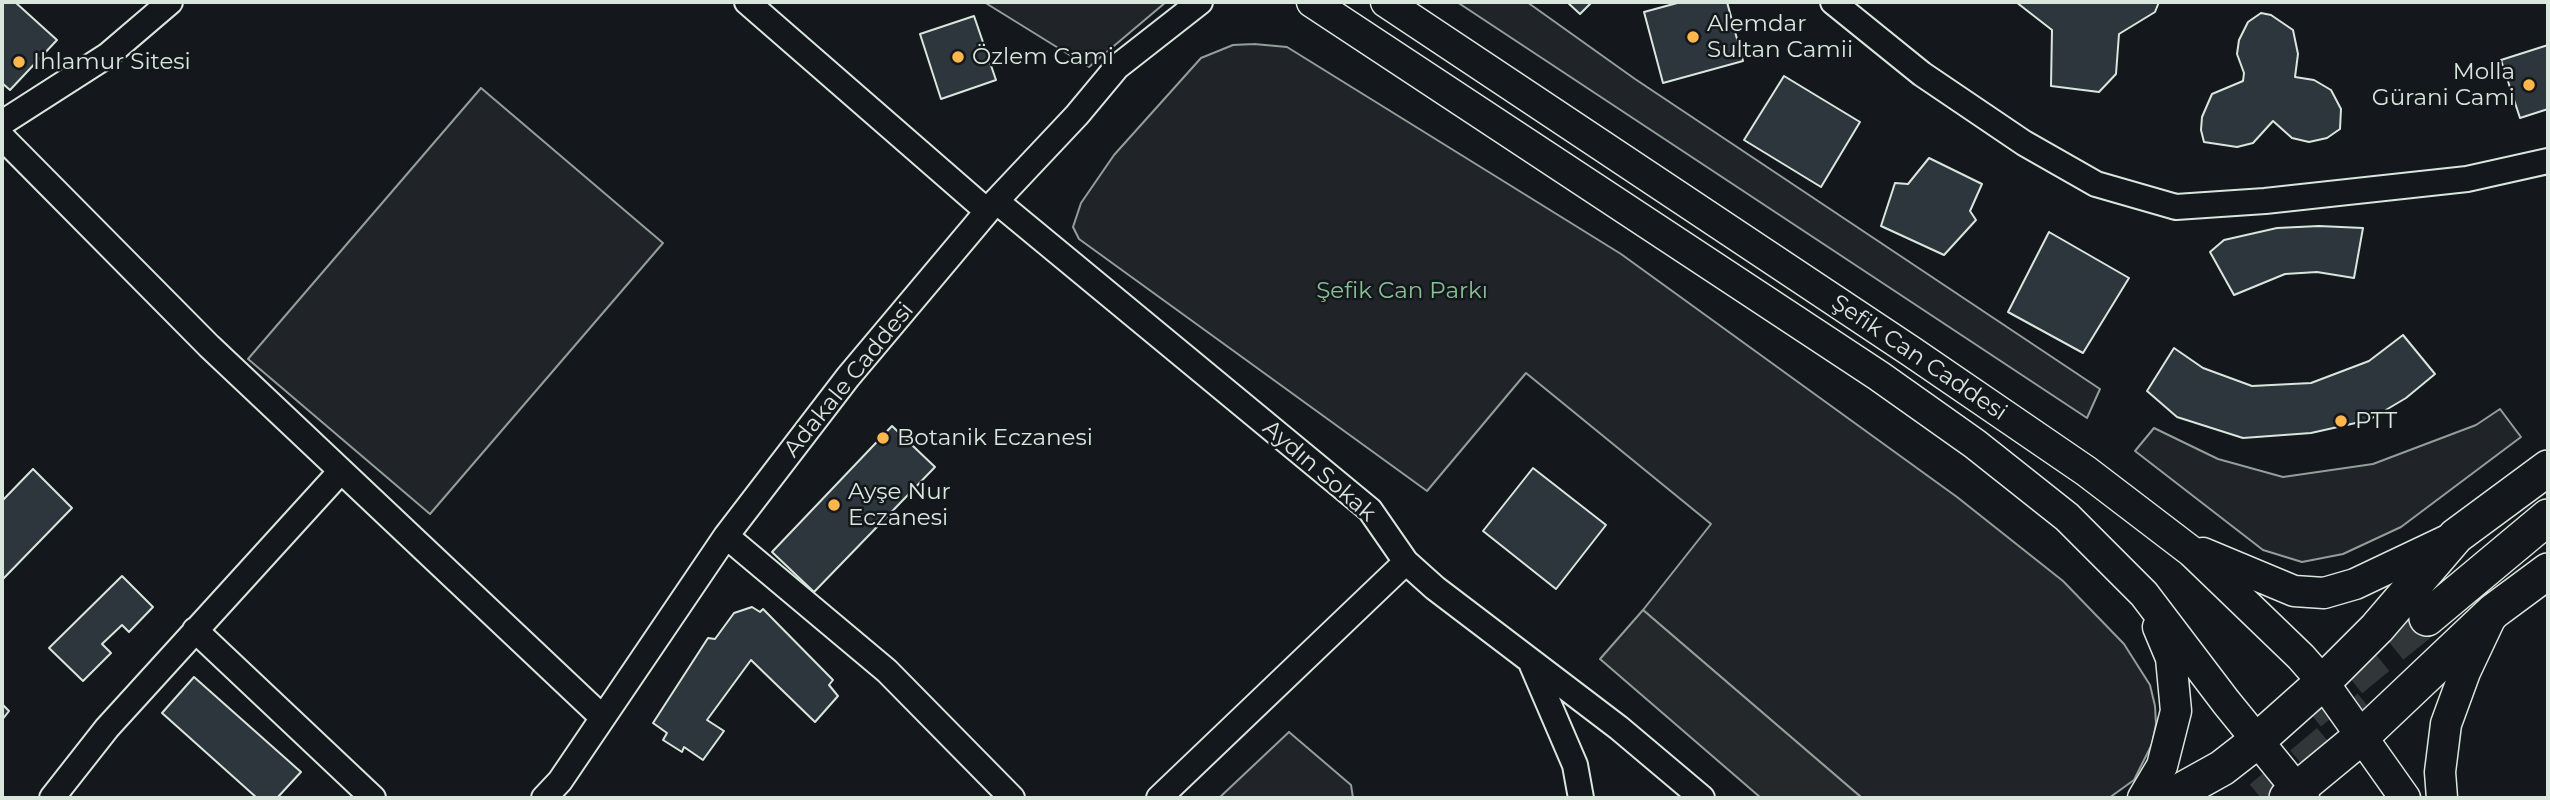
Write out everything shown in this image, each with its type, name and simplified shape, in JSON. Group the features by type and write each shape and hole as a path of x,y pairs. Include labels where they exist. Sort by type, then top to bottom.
{"highway":[{"path":"2168,798 2222,768 2258,740 2323,682 2377,628 2456,536 2548,468"},
{"path":"2548,517 2439,628 2548,555"},
{"path":"2296,795 2494,611 2548,571"}],"main road":[{"name":"Şefik Can Caddesi","path":"1312,2 1879,376 1975,444 2067,517 2144,594 2258,740 2296,795"},
{"name":"Şefik Can Caddesi","path":"1386,2 1912,352 2086,471 2181,543 2301,657 2323,682 2399,790"},
{"path":"2181,543 2294,591 2323,593 2355,584 2456,536"},
{"path":"2143,798 2162,765 2176,711 2171,658 2144,594"},
{"path":"2442,798 2440,772 2446,724 2465,672 2494,611"}],"street":[{"path":"2,123 108,55 170,2"},
{"name":"Aydın Sokak","path":"747,2 991,206 1370,510 1406,562 1435,588 1619,728 1702,798"},
{"name":"Adakale Caddesi","path":"544,798 559,781 726,536 848,377 991,206 1117,67 1200,2"},
{"path":"1833,2 1922,74 2024,143 2096,184 2176,208 2467,179 2548,161"},
{"path":"2,137 209,346 602,717"},
{"path":"52,798 107,728 341,471"},
{"path":"726,536 887,671 1013,798"},
{"path":"1159,798 1406,562"},
{"path":"195,631 373,798"},
{"path":"1530,662 1575,765 1581,798"}],"green space":[{"path":"984,2 1166,2 1089,67"},
{"path":"1457,2 1527,2 1635,79 2100,389 2087,418"},
{"name":"Şefik Can Parkı","path":"1233,45 1287,47 1621,254 1957,497 2063,581 2124,644 2150,685 2156,724 2152,744 2134,780 2109,798 1862,798 1643,610 1711,524 1526,373 1427,491 1079,239 1073,227 1081,203 1114,155 1201,58"},
{"path":"481,88 663,243 430,514 248,359"},
{"path":"2500,409 2521,437 2401,527 2343,554 2302,562 2263,550 2135,451 2154,428 2218,459 2283,477 2373,464 2476,425"},
{"path":"1289,732 1351,785 1353,798 1219,798"}],"shaded area":[{"path":"1643,610 1862,798 1761,798 1600,659"}],"building":[{"name":"Ihlamur Sitesi","path":"2,2 15,2 57,40 10,90 2,83"},
{"path":"1567,2 1592,2 1580,14"},
{"name":"Alemdar Sultan Camii","path":"1681,2 1727,2 1743,61 1663,83 1644,12"},
{"path":"2016,2 2159,2 2155,12 2119,34 2116,74 2099,92 2051,86 2052,30"},
{"path":"2261,13 2271,15 2293,30 2298,54 2295,77 2314,80 2331,90 2341,109 2340,129 2327,138 2309,142 2292,138 2273,121 2253,143 2237,147 2204,142 2202,117 2212,94 2243,81 2244,73 2237,54 2239,40 2248,22"},
{"name":"Özlem Cami","path":"974,16 996,80 941,99 920,34"},
{"name":"Molla Gürani Cami","path":"2548,45 2548,109 2520,118 2501,60"},
{"path":"1784,76 1860,122 1821,187 1744,140"},
{"path":"1929,158 1982,184 1970,211 1976,220 1944,255 1881,226 1895,183 1908,184"},
{"path":"2277,228 2363,228 2354,278 2317,272 2285,274 2234,295 2210,252 2224,240"},
{"path":"2049,232 2129,278 2083,353 2008,312"},
{"path":"2403,335 2435,374 2406,398 2369,420 2311,433 2243,438 2177,417 2147,391 2174,348 2203,368 2252,386 2311,383 2369,361"},
{"path":"892,426 935,467 814,592 772,552"},
{"path":"1533,468 1606,525 1556,589 1483,531"},
{"path":"33,469 72,508 2,580 2,501"},
{"path":"122,576 153,607 129,632 122,625 102,644 111,653 83,681 49,648"},
{"path":"752,607 760,612 763,609 833,680 829,685 838,696 815,722 751,660 707,720 724,731 703,760 684,747 682,752 663,740 667,733 653,723 708,638 715,639 734,613"},
{"path":"194,677 301,772 277,798 257,798 162,713"},
{"path":"2,704 9,711 2,720"}],"tunnel":[{"path":"2310,713 2427,618"},
{"path":"2261,798 2376,701"}],"place":[{"name":"Alemdar Sultan Camii","path":"1693,37"},
{"name":"Özlem Cami","path":"958,57"},
{"name":"Ihlamur Sitesi","path":"19,62"},
{"name":"Molla Gürani Cami","path":"2529,85"},
{"name":"PTT","path":"2341,421"},
{"name":"Botanik Eczanesi","path":"883,438"},
{"name":"Ayşe Nur Eczanesi","path":"834,505"}]}
